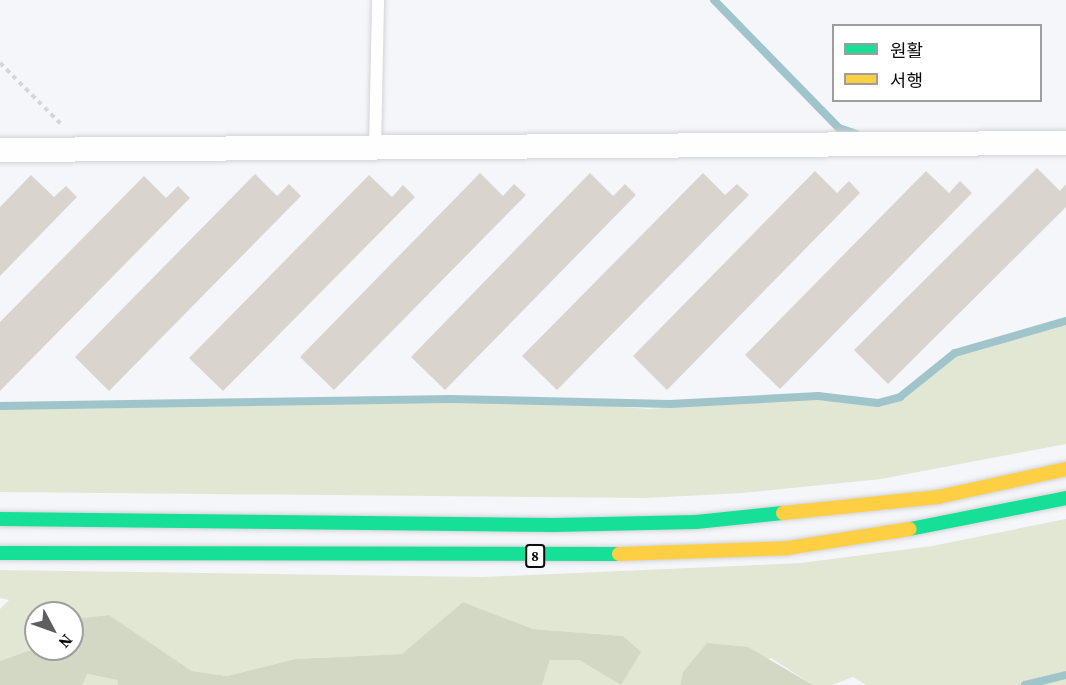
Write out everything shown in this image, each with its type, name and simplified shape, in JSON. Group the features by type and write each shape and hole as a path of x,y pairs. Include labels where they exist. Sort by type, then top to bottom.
{"highway":[{"name":"8","path":"0,519 554,525 696,522 938,498 1066,469"},
{"name":"8","path":"0,553 691,554 787,548 941,525 1066,498"}],"street":[{"path":"0,150 1066,143"}],"lane":[{"path":"375,147 378,0"}],"path":[{"path":"0,63 63,126 67,149"}],"green space":[{"path":"1066,324 1066,444 881,479 743,493 646,498 0,492 0,409 452,402 576,403 648,409 820,398 877,406 902,400 957,356"},
{"path":"1066,519 1066,685 866,685 853,677 832,685 813,685 771,658 683,672 680,685 621,685 623,636 533,629 463,602 403,654 295,659 227,676 192,671 109,615 84,618 84,601 24,601 24,652 0,661 0,609 9,600 0,598 0,570 483,577 801,563 932,546"},
{"path":"463,602 533,629 623,636 641,652 621,685 579,660 550,660 542,685 118,685 117,680 87,674 82,685 0,685 0,661 24,652 24,661 84,661 84,618 109,615 192,671 227,676 295,659 402,654"},
{"path":"707,643 748,647 813,685 680,685 683,672"},
{"path":"550,660 579,660 621,685 542,685"},
{"path":"86,674 117,680 118,685 82,685"}],"building":[{"path":"1037,168 1060,191 1066,184 1066,207 888,384 854,350"},
{"path":"815,171 837,193 849,181 860,193 667,390 633,356"},
{"path":"926,171 949,193 960,181 972,193 780,389 745,355"},
{"path":"480,173 503,196 514,184 526,195 334,390 300,357"},
{"path":"590,173 613,196 625,184 636,195 445,390 411,357"},
{"path":"703,173 725,195 737,184 749,195 557,390 522,356"},
{"path":"255,174 277,196 289,184 301,196 109,391 75,357"},
{"path":"31,175 54,197 66,186 77,197 0,276 0,207"},
{"path":"369,175 392,197 403,185 415,197 223,391 189,358"},
{"path":"144,176 166,198 178,186 190,198 0,391 0,322"}],"waterway":[{"path":"714,0 839,128 856,134"},
{"path":"0,406 451,399 670,404 818,396 878,403 900,397 955,353 1066,321"},
{"path":"1025,685 1066,675"}],"traffic: fast":[{"path":"910,529 1066,498"},
{"path":"0,519 554,525 696,522 783,513"},
{"path":"0,553 619,554"}],"traffic: slow":[{"path":"783,513 938,497 1066,469"},
{"path":"619,554 787,548 910,529"}]}
